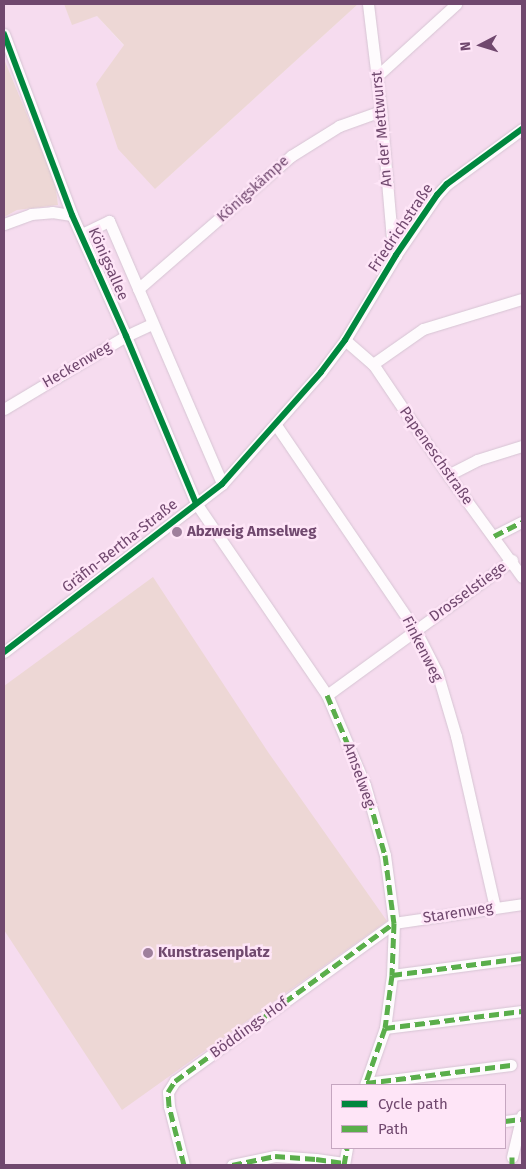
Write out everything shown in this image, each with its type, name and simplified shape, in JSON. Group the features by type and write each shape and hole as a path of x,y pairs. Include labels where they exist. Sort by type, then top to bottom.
{"street":[{"name":"An der Mettwurst","path":"368,4 381,110 392,240 396,255"},
{"path":"377,76 456,4"},
{"name":"Königsallee","path":"4,34 72,215 126,336 196,503"},
{"name":"Königskämpe","path":"138,289 291,156 339,126 381,110"},
{"name":"Friedrichstraße","path":"344,340 396,255 437,195 447,184 522,129"},
{"path":"4,224 31,214 52,212 72,215"},
{"name":"Königsallee","path":"82,234 108,221 222,484"},
{"path":"373,364 423,329 522,299"},
{"name":"Heckenweg","path":"4,409 126,336 152,324"},
{"name":"Papeneschstraße","path":"344,340 373,364 448,475 512,560 522,577"},
{"name":"Gräfin-Bertha-Straße","path":"4,652 222,484 321,372 344,340"},
{"name":"Finkenweg","path":"276,424 416,631 437,672 456,736 495,907"},
{"path":"448,475 477,460 522,446"},
{"name":"Amselweg","path":"196,503 327,696 365,785 385,855 394,923 392,975 385,1028 366,1084"},
{"path":"494,536 522,522"},
{"name":"Drosselstiege","path":"327,696 512,560"},
{"name":"Starenweg","path":"394,923 522,904"},
{"name":"Böddings Hof","path":"184,1165 169,1106 168,1092 175,1081 394,923"},
{"path":"392,975 522,958"},
{"path":"385,1028 522,1011"},
{"path":"366,1084 511,1065"},
{"path":"506,1121 522,1117 512,1157"},
{"path":"232,1165 275,1156 316,1159 344,1164 347,1149"}],"shaded area":[{"path":"4,4 64,4 72,24 97,16 124,46 155,189 358,4 522,4 522,1165 4,1165 4,217 17,210 58,205 55,182 4,59"},
{"path":"64,4 358,4 155,189 118,149 96,84 124,45 97,16 72,25"},
{"path":"4,59 55,182 58,205 17,210 4,217"},
{"path":"153,577 268,752 387,921 122,1110 4,930 4,686"}],"marked path":[{"path":"494,536 522,522"},
{"path":"327,695 365,785 385,855 394,923 392,975 385,1028 365,1084"},
{"path":"184,1165 169,1106 168,1092 175,1081 394,923"},
{"path":"392,975 522,958"},
{"path":"385,1028 522,1011"},
{"path":"366,1083 511,1065"},
{"path":"506,1121 521,1119"},
{"path":"344,1165 347,1149"},
{"path":"232,1165 275,1156 344,1163"},
{"path":"512,1157 512,1165"}],"cycle path":[{"path":"4,34 72,215 126,336 196,503"},
{"path":"4,652 222,484 321,372 345,340 396,255 437,195 447,184 522,129"}],"place":[{"name":"Abzweig Amselweg","path":"177,532"},
{"name":"Kunstrasenplatz","path":"148,953"}]}
